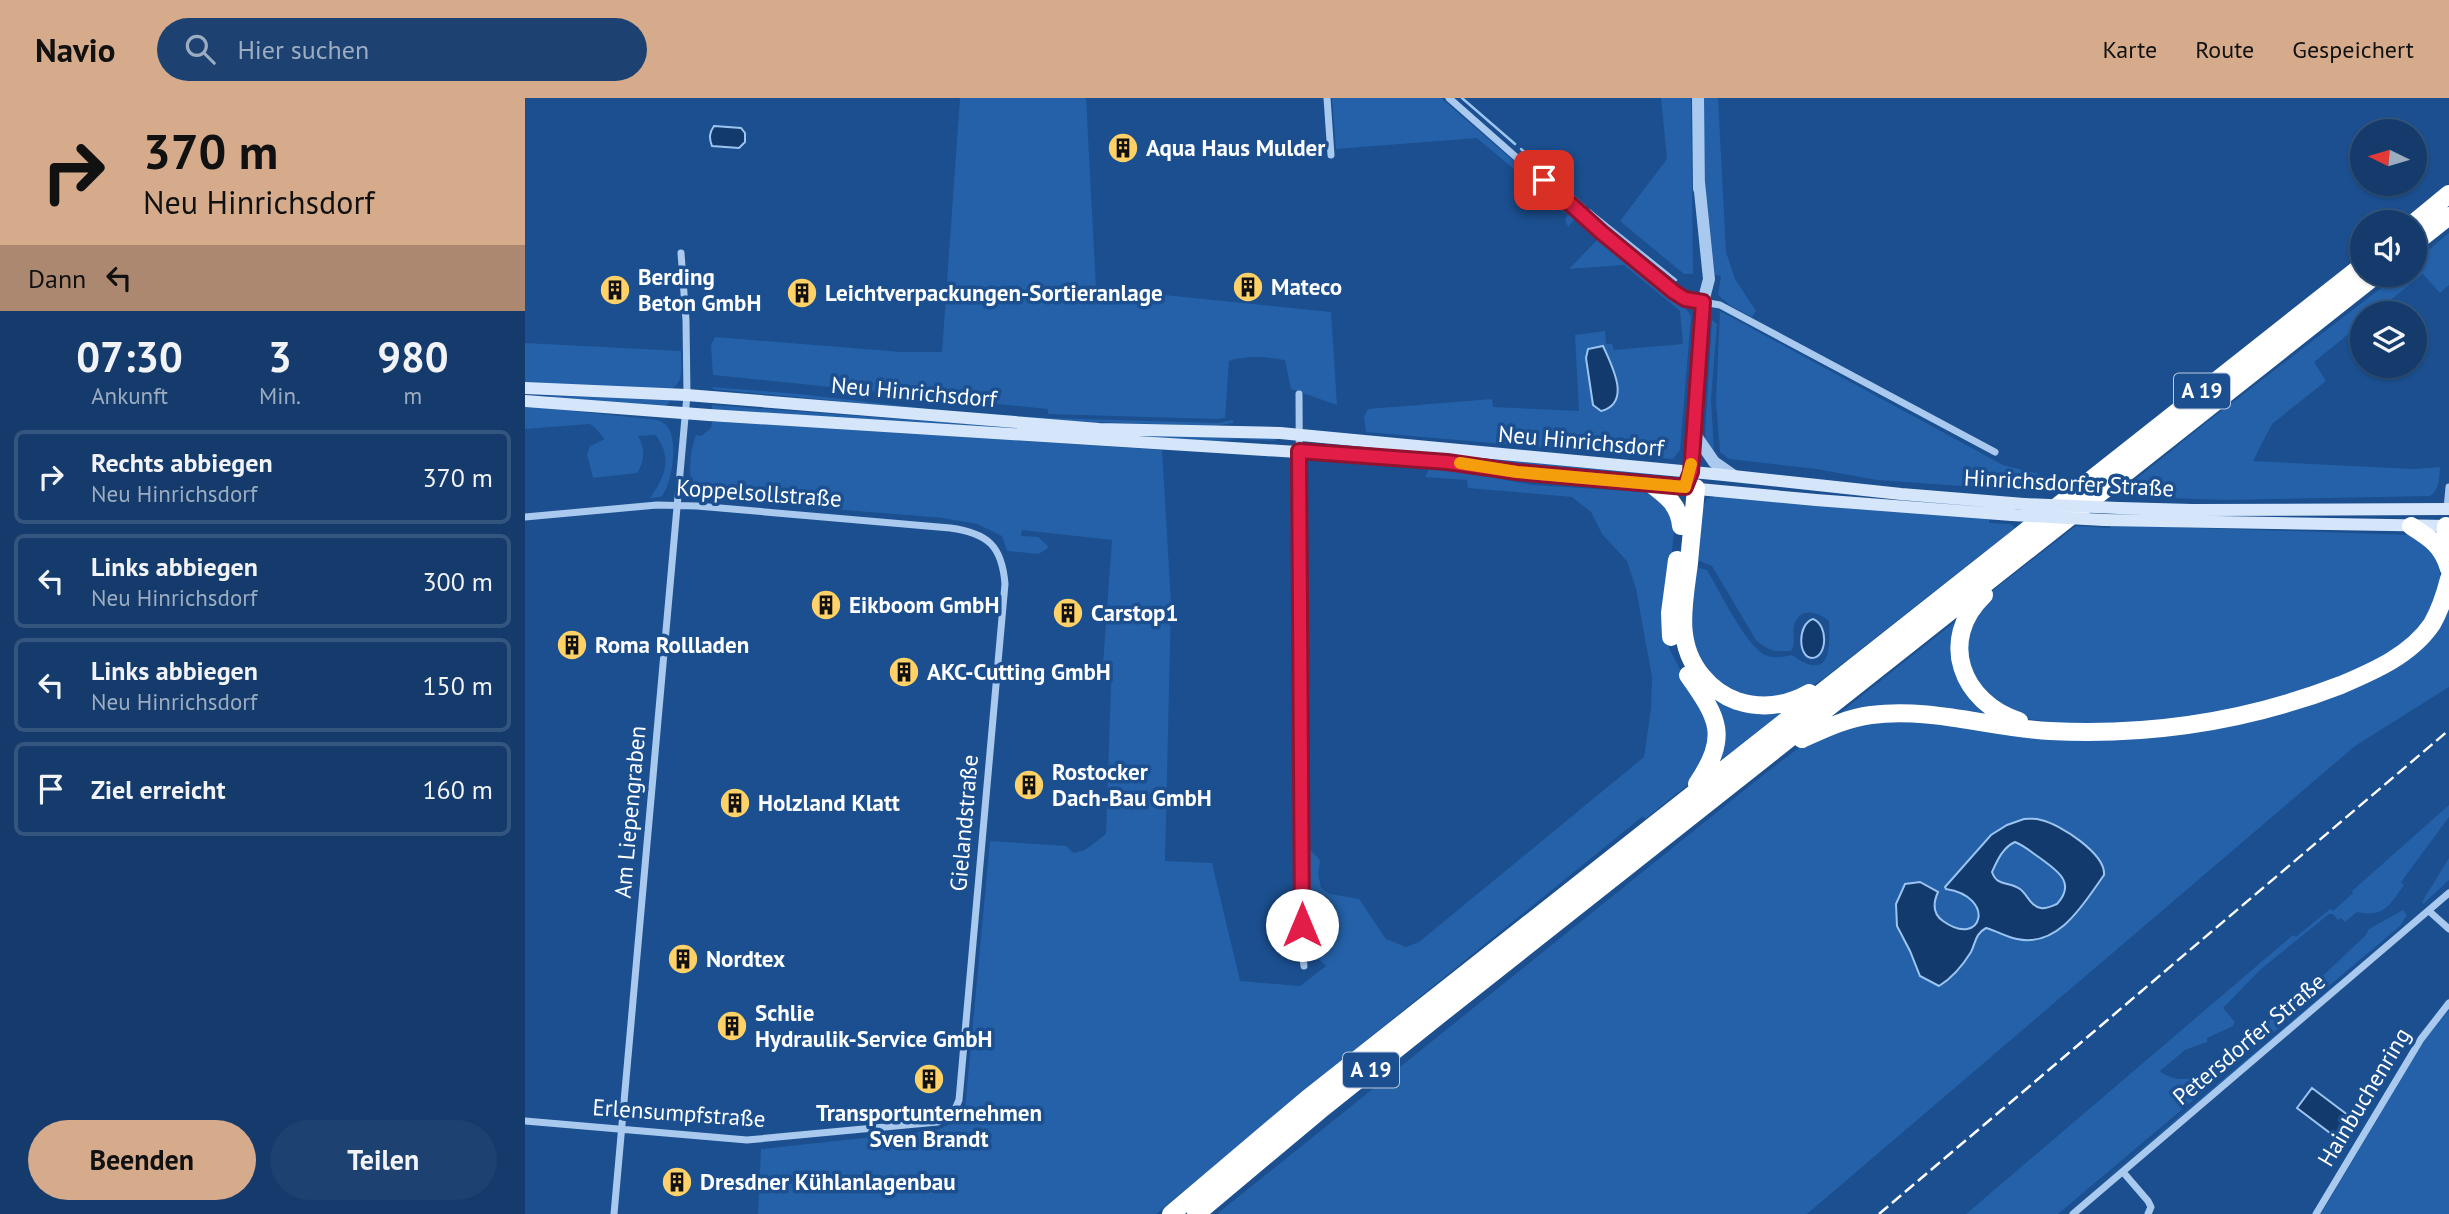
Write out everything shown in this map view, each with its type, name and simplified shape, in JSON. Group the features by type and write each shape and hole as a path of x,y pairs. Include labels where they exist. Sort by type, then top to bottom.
{"highway":[{"path":"2427,212 2449,194"},
{"path":"2427,233 2449,216"},
{"name":"A 19","path":"1171,1214 1307,1099 2350,275"},
{"name":"A 19","path":"1196,1214 1319,1111 2361,287"},
{"path":"1691,482 1682,629 1688,655 1703,678 1716,690 1734,700 1770,705 1792,702 1849,671"},
{"path":"1687,799 1712,760 1717,732 1712,712 1681,664 1671,636 1670,613 1681,526 1691,482"},
{"path":"1651,484 1672,501 1679,514 1681,526"},
{"path":"2447,561 2448,517"},
{"path":"2411,526 2433,540 2447,561"},
{"path":"2018,559 1969,614 1961,635 1962,665 1975,693 1997,713 2020,722 2070,730"},
{"path":"1760,764 1823,729 1871,715 1915,713 2016,728 2128,730 2207,723 2260,712 2351,680 2390,662 2416,642 2431,625 2449,579"}],"main road":[{"name":"Neu Hinrichsdorf","path":"525,388 687,395 1099,429 1232,431 1313,436 1691,482"},
{"name":"Neu Hinrichsdorf","path":"525,401 1279,449 1447,462 1517,472 1651,484 1691,482"},
{"path":"1279,449 1290,447 1299,435"},
{"path":"1299,451 1313,436"},
{"name":"Hinrichsdorfer Straße","path":"1691,482 1734,476 2024,504 2448,517"},
{"name":"Hinrichsdorfer Straße","path":"1691,482 2012,515 2104,520 2411,526 2448,517"}],"street":[{"path":"1327,98 1331,155"},
{"path":"1449,98 1654,277 1685,299 1720,305 1995,452"},
{"name":"Neu Hinrichsdorf","path":"1691,482 1703,302 1700,279 1698,98"},
{"name":"Am Liepengraben","path":"614,1214 687,395 686,320 681,253"},
{"path":"1299,394 1304,966"},
{"path":"1694,433 1714,462 1734,476"},
{"path":"2448,517 2449,487"},
{"name":"Koppelsollstraße","path":"525,517 676,505 950,528 977,533 988,540"},
{"name":"Gielandstraße","path":"953,1114 959,1100 1005,584 1002,560 988,540"},
{"name":"Petersdorfer Straße","path":"2073,1214 2449,893"},
{"path":"2429,911 2449,929"},
{"name":"Hainbuchenring","path":"2316,1214 2421,1039 2449,1003"},
{"name":"Erlensumpfstraße","path":"525,1121 721,1138 766,1139 938,1122 953,1114"},
{"path":"2123,1172 2148,1201 2151,1207 2148,1214"}],"shaded area":[{"path":"960,98 1086,98 1096,288 1331,312 1337,405 1291,389 1285,360 1264,357 1229,361 1225,418 1216,419 1048,414 1048,409 713,375 711,345 715,337 901,352 942,352"},
{"path":"1332,98 1441,98 1577,216 1568,227 1565,219 1568,215 1477,138 1336,149"},
{"path":"1661,98 1691,98 1693,274 1684,274 1620,221 1667,159"},
{"path":"1703,98 1718,98 1726,252 1735,279 1756,311 1752,317 1731,306 1718,295 1721,276 1715,275 1705,182"},
{"path":"714,126 741,128 745,133 745,142 739,148 712,146 710,136"},
{"path":"2449,233 2449,285 2440,293 2427,278 2427,251"},
{"path":"1599,238 1670,299 1685,307 1691,316 1680,450 1673,459 1366,432 1364,417 1368,409 1492,399 1493,407 1579,411 1575,335 1605,331 1606,344 1612,344 1614,350 1683,344 1680,311 1624,265 1569,269"},
{"path":"2382,287 2407,287 2389,301 2364,301"},
{"path":"1720,311 2003,465 2071,482 2057,493 1877,480 1816,469 1729,459 1720,452 1716,402"},
{"path":"2350,312 2350,333 2314,362 2326,381 2272,424 2253,461 2414,469 2440,467 2439,480 2430,496 2224,500 2115,496"},
{"path":"1712,320 1717,324 1711,400 1714,452 1706,442 1705,432"},
{"path":"525,343 681,351 680,378 671,389 525,383"},
{"path":"1603,346 1618,392 1610,407 1601,411 1593,405 1586,358 1588,349"},
{"path":"712,389 954,412 1218,423 1233,420 1233,423 1214,426 1037,420"},
{"path":"544,398 663,398 670,402 665,406"},
{"path":"712,405 1101,434 1276,438 1275,441 1218,441 1100,437 712,411"},
{"path":"525,406 658,420 663,423 671,432 673,441 673,462 665,491 661,497 650,498 665,467 664,451 656,435 638,436 643,455 637,473 593,478 587,454 590,446 605,439 596,428 589,424 525,429"},
{"path":"712,422 1162,450 1171,603 1165,861 1212,863 1240,981 1300,986 1326,966 1308,949 1309,849 1320,860 1318,874 1321,888 1330,894 1359,899 1386,939 1406,947 1419,942 1644,757 1652,677 1636,589 1627,561 1602,534 1591,512 1572,497 1468,488 1467,480 1425,477 1431,466 1533,485 1645,492 1663,503 1675,524 1665,615 1669,648 1713,732 1695,779 1645,819 1643,816 1156,1214 758,1214 761,1149 937,1130 957,1121 965,1109 990,841 1066,846 1074,853 1085,850 1106,834 1111,684 1103,664 1112,540 1022,530 1021,536 1038,537 1049,547 1039,554 1007,551 1002,536 977,524 943,518 697,498 690,467 696,435 701,436 711,428"},
{"path":"1314,444 1669,474 1669,476 1313,447"},
{"path":"1717,496 1989,518 1989,523 2011,524 2015,528 1802,693 1772,701 1740,698 1707,677 1688,628 1695,567 1707,570 1741,629 1765,655 1792,655 1805,663 1821,664 1828,652 1829,621 1816,614 1802,614 1794,626 1794,644 1791,651 1772,650 1756,640 1712,566 1697,560 1703,506 1707,499"},
{"path":"1687,499 1677,605 1695,674 1781,713 1716,764 1720,750 1676,640 1673,611"},
{"path":"2110,525 2412,535 2429,547 2439,565 2441,585 2431,613 2413,637 2361,671 2232,713 2090,727 2021,718 1978,692 1964,645 1987,595 2076,526 2110,528"},
{"path":"2449,608 2449,687 2355,746 1807,1214 1217,1214 1767,772 1804,744 1831,730 1893,717 2168,735 2366,683"},
{"path":"1962,616 1955,654 2010,724 1947,714 1825,725"},
{"path":"1813,619 1822,628 1824,641 1821,653 1812,658 1804,653 1801,640 1804,627"},
{"path":"2449,805 2449,817 2401,882 2404,885 2390,904 2374,913 2357,912 2345,922 2329,914 2261,969 2223,1008 2235,1022 2233,1026 2207,1038 2207,1042 2185,1050 2160,1071 2176,1078 2192,1078 2209,1071 2243,1046 2287,1004 2320,978 2365,936 2369,929 2403,910 2407,915 2400,926 2058,1214 1966,1214 2293,935 2296,937 2330,909 2333,911"},
{"path":"2024,819 2035,819 2059,827 2090,849 2103,867 2104,875 2069,921 2045,937 2017,939 1986,928 1982,930 1964,962 1939,986 1920,976 1897,926 1896,904 1905,884 1920,882 1938,892 1935,908 1943,921 1956,928 1967,929 1975,925 1978,910 1973,901 1945,887 1991,835","holes":["2015,842 2028,849 2062,877 2065,889 2057,904 2045,908 2037,907 2020,889 1994,877 1992,872 1998,859"]},
{"path":"2449,858 2449,880 2423,904 2422,902"},
{"path":"2337,983 2339,984 2064,1214"},
{"path":"2449,1010 2449,1214 2321,1214 2422,1043"},
{"path":"2312,1088 2353,1119 2338,1139 2297,1108"}],"waterway":[{"path":"1462,98 1515,144"},
{"path":"1521,149 1584,206"},
{"path":"1589,210 1676,280"}],"railway":[{"path":"1879,1214 2449,730"}],"slow traffic":[{"path":"1460,463 1517,472 1685,487 1691,464"}],"place":[{"name":"Aqua Haus Mulder","path":"1123,148"},
{"name":"Mateco","path":"1248,287"},
{"name":"Berding Beton GmbH","path":"615,290"},
{"name":"Leichtverpackungen-Sortieranlage","path":"802,293"},
{"name":"Eikboom GmbH","path":"826,605"},
{"name":"Carstop1","path":"1068,613"},
{"name":"Roma Rollladen","path":"572,645"},
{"name":"AKC-Cutting GmbH","path":"904,672"},
{"name":"Rostocker Dach-Bau GmbH","path":"1029,785"},
{"name":"Holzland Klatt","path":"735,803"},
{"name":"Nordtex","path":"683,959"},
{"name":"Schlie Hydraulik-Service GmbH","path":"732,1026"},
{"name":"Transportunternehmen Sven Brandt","path":"929,1079"},
{"name":"Dresdner Kühlanlagenbau","path":"677,1182"}],"route":[{"path":"1302,925 1299,451 1447,462 1517,472 1685,487 1691,472 1703,302 1685,299 1654,277 1544,180"}]}
